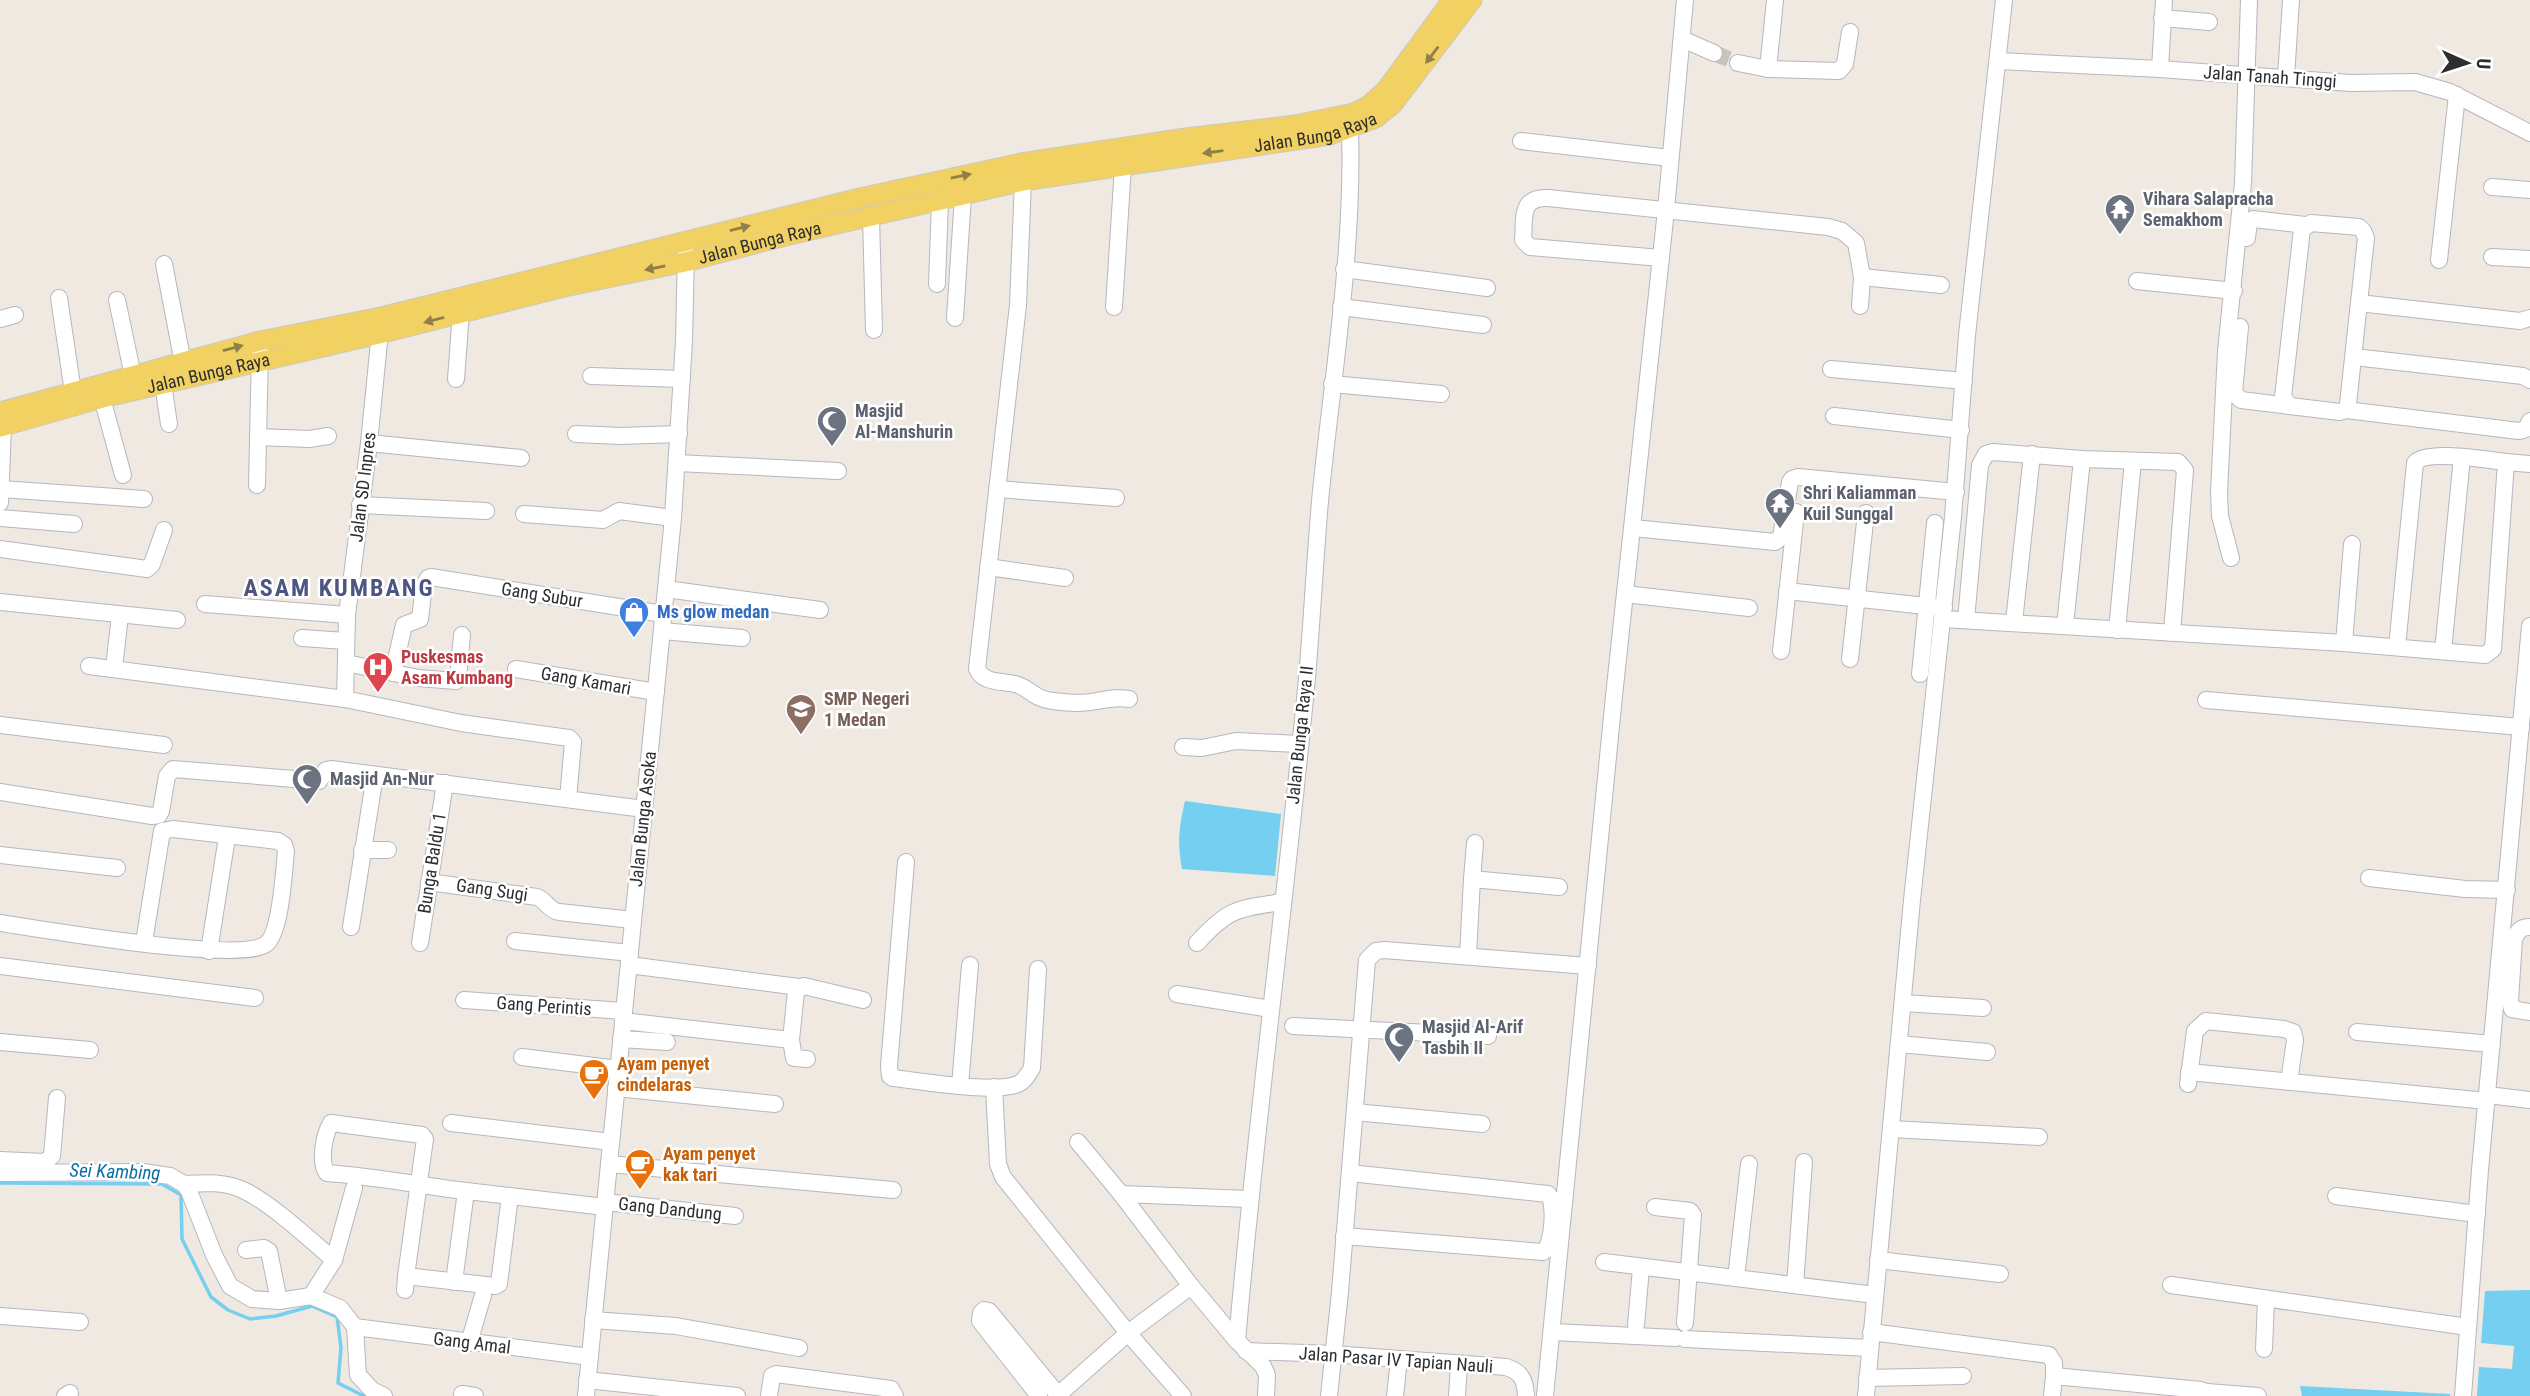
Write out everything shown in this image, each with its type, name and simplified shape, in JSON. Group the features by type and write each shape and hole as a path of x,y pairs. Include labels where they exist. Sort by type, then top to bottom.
{"main road":[{"name":"Jalan Bunga Raya","path":"1,416 73,392 260,341 380,326 461,312 685,262 1023,181 1354,113 1368,106 1386,90 1452,0"},
{"name":"Jalan Bunga Raya","path":"1,416 103,398 260,361 686,242 1021,163 1134,158 1330,135 1350,130 1376,118 1400,97 1472,0"}],"street":[{"path":"1545,1396 1685,0"},
{"path":"1768,69 1775,0"},
{"path":"1866,1396 1903,1003 1956,492 1964,381 2004,0"},
{"path":"2160,69 2164,0"},
{"path":"2231,558 2220,516 2219,492 2227,351 2243,183 2249,0"},
{"path":"2286,77 2291,0"},
{"path":"2162,19 2209,22"},
{"path":"1738,64 1768,69 1839,71 1845,64 1850,32"},
{"path":"1682,39 1714,54"},
{"name":"Jalan Tanah Tinggi","path":"1999,61 2351,83 2415,82 2436,86 2457,95 2530,133"},
{"path":"2439,260 2457,95"},
{"name":"Jalan Bunga Raya II","path":"1242,1345 1249,1199 1299,744 1341,307 1351,158 1350,130"},
{"path":"1521,141 1670,158"},
{"path":"1114,307 1134,158"},
{"path":"1023,181 1018,305 977,669 981,677 1021,685 1042,700 1085,703 1115,697 1129,699"},
{"path":"2492,187 2530,190"},
{"path":"955,318 963,196"},
{"path":"1661,258 1530,247 1523,240 1528,202 1541,198 1828,227 1842,231 1856,243 1862,277 1860,306"},
{"path":"937,284 940,201"},
{"path":"871,217 874,330"},
{"path":"2346,410 2366,238 2363,231 2359,227 2311,223 2305,225 2258,218 2249,222 2234,393 2241,400 2519,431 2526,429 2530,421"},
{"path":"2290,406 2283,397 2302,229 2305,225"},
{"name":"Jalan Bunga Asoka","path":"587,1388 673,518 682,379 686,242"},
{"path":"2492,257 2530,259"},
{"path":"164,264 183,363"},
{"path":"1344,269 1487,288"},
{"path":"1862,277 1941,285"},
{"path":"2137,281 2234,291"},
{"path":"59,298 73,392"},
{"path":"117,300 133,376"},
{"path":"2359,303 2527,322"},
{"path":"1341,307 1483,325"},
{"path":"456,379 461,312"},
{"name":"Jalan SD Inpres","path":"345,699 347,615 369,443 380,326"},
{"path":"257,485 260,341"},
{"path":"2354,357 2523,376 2530,380"},
{"path":"1831,369 1964,381"},
{"path":"591,376 682,379"},
{"path":"163,384 169,424"},
{"path":"1332,384 1441,394"},
{"path":"103,398 122,475"},
{"path":"1,416 1,496 144,499"},
{"path":"1834,416 1961,430"},
{"path":"576,433 621,436 679,434"},
{"path":"258,437 309,439 328,436"},
{"path":"369,443 521,458"},
{"path":"1966,620 1982,458 1986,454 2178,462 2185,470 2172,633"},
{"path":"2014,622 2032,454"},
{"path":"2397,647 2415,463 2422,457 2462,457 2530,464"},
{"path":"2443,651 2462,457"},
{"path":"2065,626 2082,459"},
{"path":"2116,630 2133,461"},
{"path":"1787,591 1926,607 1966,620 2344,643 2485,655 2493,649 2506,462"},
{"path":"677,463 838,471"},
{"path":"1633,528 1775,542 1781,537 1790,482 1798,477 1956,492"},
{"path":"997,489 1116,498"},
{"path":"360,505 486,512"},
{"path":"524,514 603,520 619,512 673,518"},
{"path":"1781,651 1796,512"},
{"path":"1850,659 1866,513"},
{"path":"0,518 74,524"},
{"path":"1920,674 1935,523"},
{"path":"0,549 147,569 152,564 164,530"},
{"path":"2344,643 2352,544"},
{"path":"988,567 1065,578"},
{"name":"Gang Subur","path":"393,673 404,625 421,620 424,586 431,577 663,614"},
{"path":"666,589 820,610"},
{"path":"1625,594 1749,608"},
{"path":"0,602 177,620"},
{"path":"205,604 347,615"},
{"path":"114,668 120,615"},
{"path":"2463,1396 2521,727 2526,711 2530,626"},
{"path":"662,631 741,638"},
{"path":"346,663 393,673 456,681 462,635"},
{"path":"302,638 346,641"},
{"path":"89,666 345,699 461,723 569,738 573,742 568,799"},
{"name":"Gang Kamari","path":"516,669 656,692"},
{"path":"2206,699 2521,727"},
{"path":"0,725 164,745"},
{"path":"1183,747 1202,748 1236,741 1299,744"},
{"path":"0,792 152,816 159,815 161,811 167,776 173,769 319,781 326,770 331,769 644,808"},
{"path":"352,928 375,775"},
{"name":"Bunga Baldu 1","path":"419,943 445,783"},
{"path":"0,923 209,951 256,949 268,944 275,931 286,850 284,845 278,841 173,829 162,831 144,942"},
{"path":"209,951 227,836"},
{"path":"1468,955 1468,917 1475,843"},
{"path":"362,850 388,850"},
{"path":"0,855 117,868"},
{"path":"906,862 889,1073 893,1078 993,1087 1016,1086 1025,1080 1032,1068 1038,970"},
{"path":"2369,878 2465,889 2507,890"},
{"path":"1472,879 1559,887"},
{"name":"Gang Sugi","path":"429,882 537,897 551,910 559,912 633,920"},
{"path":"1197,943 1225,915 1282,902"},
{"path":"2530,927 2523,927 2514,939 2510,1001 2512,1009 2530,1012"},
{"path":"515,941 804,986 863,1000"},
{"path":"1329,1396 1367,960 1376,951 1384,950 1588,966"},
{"path":"960,1086 970,965"},
{"path":"0,966 256,998"},
{"path":"799,987 796,991 791,1040 794,1058 807,1059"},
{"path":"1177,994 1271,1009"},
{"name":"Gang Perintis","path":"464,1000 624,1016 791,1040"},
{"path":"1903,1003 1983,1008"},
{"path":"2289,1082 2295,1040 2292,1032 2217,1021 2206,1021 2195,1031 2188,1078 2289,1082 2530,1100"},
{"path":"1293,1026 1488,1036"},
{"path":"2357,1032 2493,1044"},
{"path":"621,1039 667,1042"},
{"path":"0,1042 90,1052 0,1049"},
{"path":"1899,1044 1987,1052"},
{"path":"522,1057 618,1069"},
{"path":"993,1087 999,1171 1128,1333 1183,1396"},
{"path":"616,1088 775,1104"},
{"path":"0,1160 50,1160 57,1098"},
{"path":"1355,1112 1482,1124"},
{"path":"418,1184 327,1173 323,1168 327,1130 333,1123 423,1136 425,1141 406,1283 499,1284 510,1196"},
{"path":"451,1123 611,1142"},
{"path":"1892,1129 2039,1137"},
{"path":"1078,1142 1191,1286 1263,1366 1267,1374 1266,1396"},
{"path":"1795,1285 1804,1162"},
{"path":"609,1164 893,1190"},
{"path":"1736,1278 1749,1164"},
{"path":"0,1173 143,1172 170,1176 184,1184 230,1286 247,1298 279,1301 312,1296 340,1308 355,1327 358,1376 372,1390 384,1396"},
{"path":"1344,1236 1543,1252 1549,1245 1553,1202 1548,1194 1350,1173"},
{"path":"184,1184 211,1182 245,1191 334,1260"},
{"name":"Gang Dandung","path":"418,1184 510,1196 735,1216"},
{"path":"312,1296 334,1260 354,1188"},
{"path":"454,1282 466,1191"},
{"path":"1121,1194 1249,1199"},
{"path":"2336,1196 2477,1214"},
{"path":"1655,1207 1693,1213 1682,1333"},
{"path":"246,1250 264,1248 269,1251 279,1301"},
{"path":"1878,1260 2000,1274"},
{"path":"1604,1262 1875,1294"},
{"path":"1636,1325 1641,1268"},
{"path":"2171,1285 2468,1327"},
{"path":"1039,1396 980,1321 984,1310 989,1311 1058,1396 1128,1333 1191,1286"},
{"path":"469,1343 483,1295"},
{"path":"2264,1349 2266,1298"},
{"path":"0,1316 80,1322"},
{"path":"593,1320 671,1326 799,1348"},
{"name":"Gang Amal","path":"355,1327 590,1357"},
{"path":"1553,1332 1682,1333 1871,1340 2049,1355 2054,1376 2052,1396"},
{"name":"Jalan Pasar IV Tapian Nauli","path":"1242,1345 1506,1367 1516,1370 1523,1378 1526,1396"},
{"path":"1395,1396 1399,1359"},
{"path":"1457,1396 1459,1365"},
{"path":"769,1396 772,1376 776,1374 891,1389 895,1396"},
{"path":"1867,1378 1963,1376"},
{"path":"2054,1376 2097,1388 2201,1390 2208,1394 2258,1396"},
{"path":"587,1388 737,1396"}],"water":[{"path":"1185,801 1281,814 1275,876 1182,869 1179,835"},
{"path":"2530,1290 2530,1396 2477,1396 2479,1367 2512,1369 2514,1346 2481,1343 2485,1291"},
{"path":"2300,1386 2450,1394 2450,1396 2302,1396"}],"waterway":[{"name":"Sei Kambing","path":"0,1183 162,1184 181,1195 182,1239 211,1297 228,1310 250,1319 276,1316 312,1306 337,1317 341,1348 338,1383 364,1396"}],"tunnel":[{"path":"1714,53 1738,63"}],"place":[{"name":"Vihara Salapracha Semakhom","path":"2120,236"},
{"name":"Masjid Al-Manshurin","path":"832,448"},
{"name":"Shri Kaliamman Kuil Sunggal","path":"1780,530"},
{"name":"Ms glow medan","path":"634,639"},
{"name":"Puskesmas Asam Kumbang","path":"378,694"},
{"name":"SMP Negeri 1 Medan","path":"801,736"},
{"name":"Masjid An-Nur","path":"307,806"},
{"name":"Masjid Al-Arif Tasbih II","path":"1399,1064"},
{"name":"Ayam penyet cindelaras","path":"594,1101"},
{"name":"Ayam penyet kak tari","path":"640,1191"}],"district":[{"name":"ASAM KUMBANG","path":"339,588"}]}
